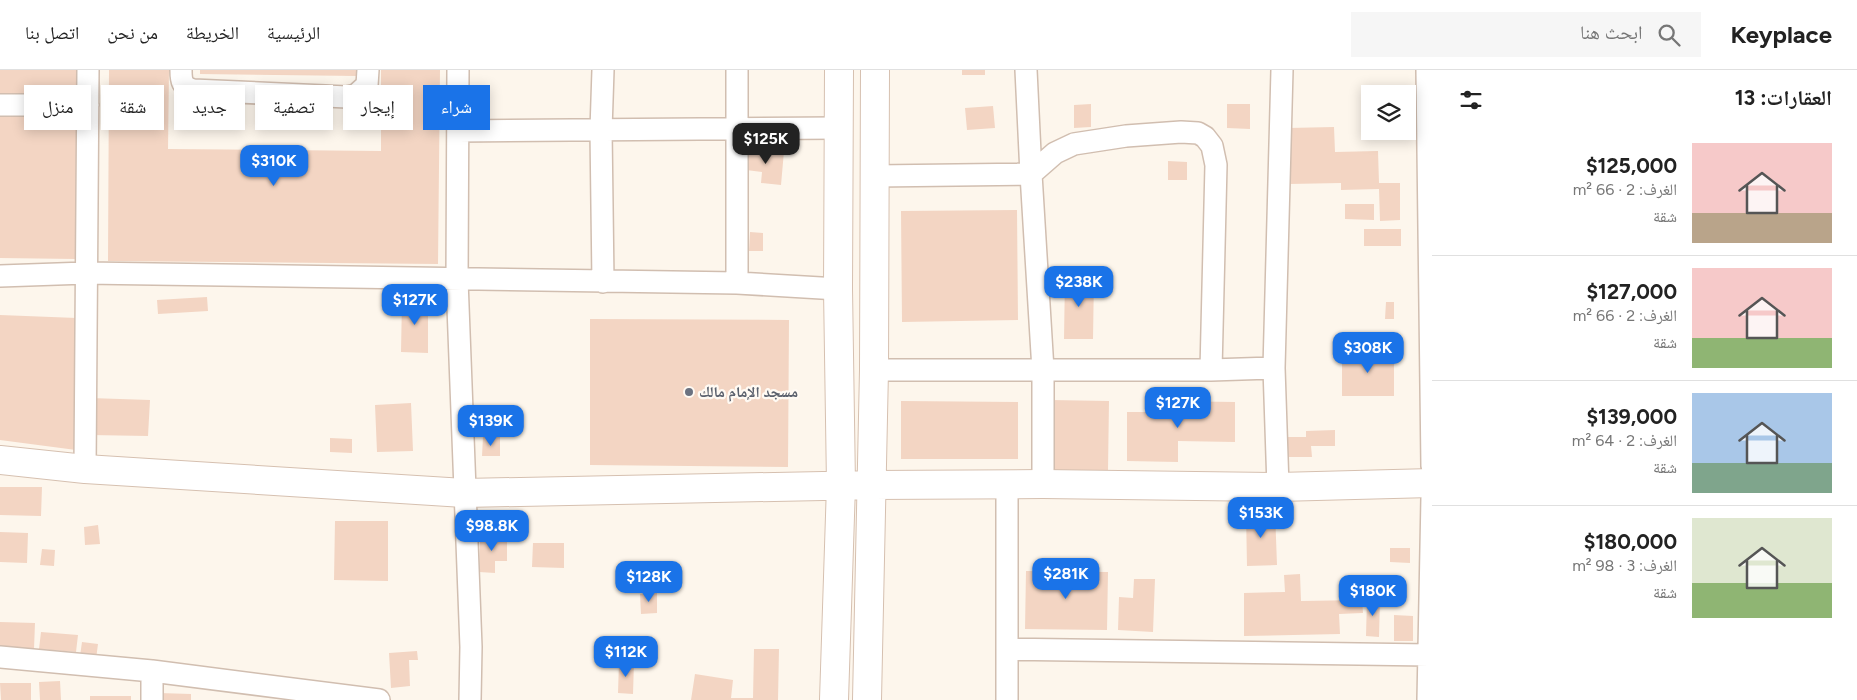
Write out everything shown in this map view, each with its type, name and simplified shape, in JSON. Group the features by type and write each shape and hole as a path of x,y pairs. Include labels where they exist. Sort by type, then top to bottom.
{"street":[{"path":"88,70 88,85"},
{"path":"180,70 181,81 186,88 193,90 347,97 356,95 367,84 368,70"},
{"path":"458,70 458,280 464,493 471,647 470,700"},
{"path":"603,70 604,282"},
{"path":"737,70 737,283"},
{"path":"834,700 841,485 838,289 839,70"},
{"path":"867,700 874,370 875,70"},
{"path":"1026,70 1044,370 1043,484"},
{"path":"1278,487 1274,368 1282,70"},
{"path":"1427,70 1430,115 1432,466"},
{"path":"0,105 24,105"},
{"path":"458,131 839,128"},
{"path":"85,468 88,130"},
{"path":"875,176 1031,174 1055,153 1074,144 1126,136 1182,132 1198,133 1205,137 1212,146 1216,165 1211,370"},
{"path":"0,276 86,273 737,283 838,289"},
{"path":"874,370 1211,370 1274,368"},
{"path":"0,460 85,468 464,493 872,484 1278,487 1432,483"},
{"path":"1007,485 1007,700"},
{"path":"1428,700 1432,496"},
{"path":"1007,649 1429,655"},
{"path":"0,657 152,671 379,700"},
{"path":"152,671 152,700"}],"building":[{"path":"0,70 81,70 81,85 24,85 24,100 0,100"},
{"path":"109,70 169,70 168,149 381,151 381,130 413,130 413,85 381,85 381,70 440,70 440,85 423,85 423,130 439,130 438,264 108,261 109,130 164,130 164,85 109,85"},
{"path":"200,70 358,70 358,76 200,74"},
{"path":"962,70 985,70 985,75 962,75"},
{"path":"1091,104 1091,127 1074,128 1074,105"},
{"path":"1227,104 1250,104 1250,129 1227,128"},
{"path":"993,106 995,128 967,130 965,108"},
{"path":"0,114 24,114 24,130 78,130 76,259 0,258"},
{"path":"1334,127 1335,152 1378,151 1379,183 1400,183 1400,220 1380,221 1379,189 1341,190 1341,183 1289,184 1288,128"},
{"path":"748,148 784,151 781,185 761,183 762,172 746,170"},
{"path":"1168,161 1187,162 1187,180 1168,180"},
{"path":"1345,204 1374,204 1374,220 1345,219"},
{"path":"1017,210 1018,320 902,322 901,211"},
{"path":"1364,229 1401,229 1401,246 1364,246"},
{"path":"750,232 763,233 763,251 749,251"},
{"path":"1065,276 1094,276 1093,339 1064,339"},
{"path":"207,297 208,311 158,314 157,300"},
{"path":"402,300 428,300 428,353 401,352"},
{"path":"1386,302 1394,302 1394,319 1385,319"},
{"path":"0,315 77,318 76,450 0,440"},
{"name":"مسجد الإمام مالك","path":"590,319 789,320 788,467 590,465"},
{"path":"1342,353 1394,353 1394,396 1342,396"},
{"path":"90,398 150,400 148,436 90,435"},
{"path":"1050,400 1109,401 1108,470 1050,470"},
{"path":"901,401 1018,402 1018,459 901,459"},
{"path":"1164,401 1235,402 1235,442 1178,441 1178,462 1127,461 1127,412 1164,412"},
{"path":"411,403 413,451 377,452 375,405"},
{"path":"1335,430 1335,446 1311,446 1312,457 1283,457 1283,437 1306,437 1306,431"},
{"path":"483,437 500,437 500,456 482,456"},
{"path":"330,438 352,439 352,453 330,452"},
{"path":"0,487 42,487 41,516 0,515"},
{"path":"1275,511 1277,565 1247,566 1246,513"},
{"path":"335,521 388,521 388,581 334,580"},
{"path":"98,525 100,544 85,545 84,527"},
{"path":"0,532 28,533 27,563 0,562"},
{"path":"480,535 507,535 507,561 495,561 495,573 479,572"},
{"path":"533,543 564,543 564,568 532,567"},
{"path":"1390,548 1410,548 1410,563 1390,562"},
{"path":"42,549 55,550 54,566 40,565"},
{"path":"1026,571 1108,572 1107,630 1025,629"},
{"path":"1300,574 1301,601 1362,600 1363,613 1339,614 1340,634 1244,636 1244,593 1285,592 1284,575"},
{"path":"1134,579 1155,579 1153,632 1118,630 1119,597 1133,598"},
{"path":"657,593 657,613 641,614 640,594"},
{"path":"1367,598 1380,598 1379,637 1366,636"},
{"path":"1394,615 1413,616 1413,641 1394,641"},
{"path":"0,622 35,623 34,649 0,648"},
{"path":"41,632 78,635 76,652 39,649"},
{"path":"82,642 98,644 96,659 80,656"},
{"path":"754,649 779,649 778,700 691,700 695,674 733,680 731,698 753,698"},
{"path":"417,651 418,660 409,660 410,686 391,688 389,653"},
{"path":"619,662 634,662 633,694 618,693"},
{"path":"60,681 61,700 40,700 39,682"},
{"path":"0,683 31,683 31,700 1,700"},
{"path":"159,693 191,694 191,700 159,700"},
{"path":"90,696 131,696 131,700 90,700"}],"place":[{"name":"مسجد الإمام مالك","path":"689,392"}]}
